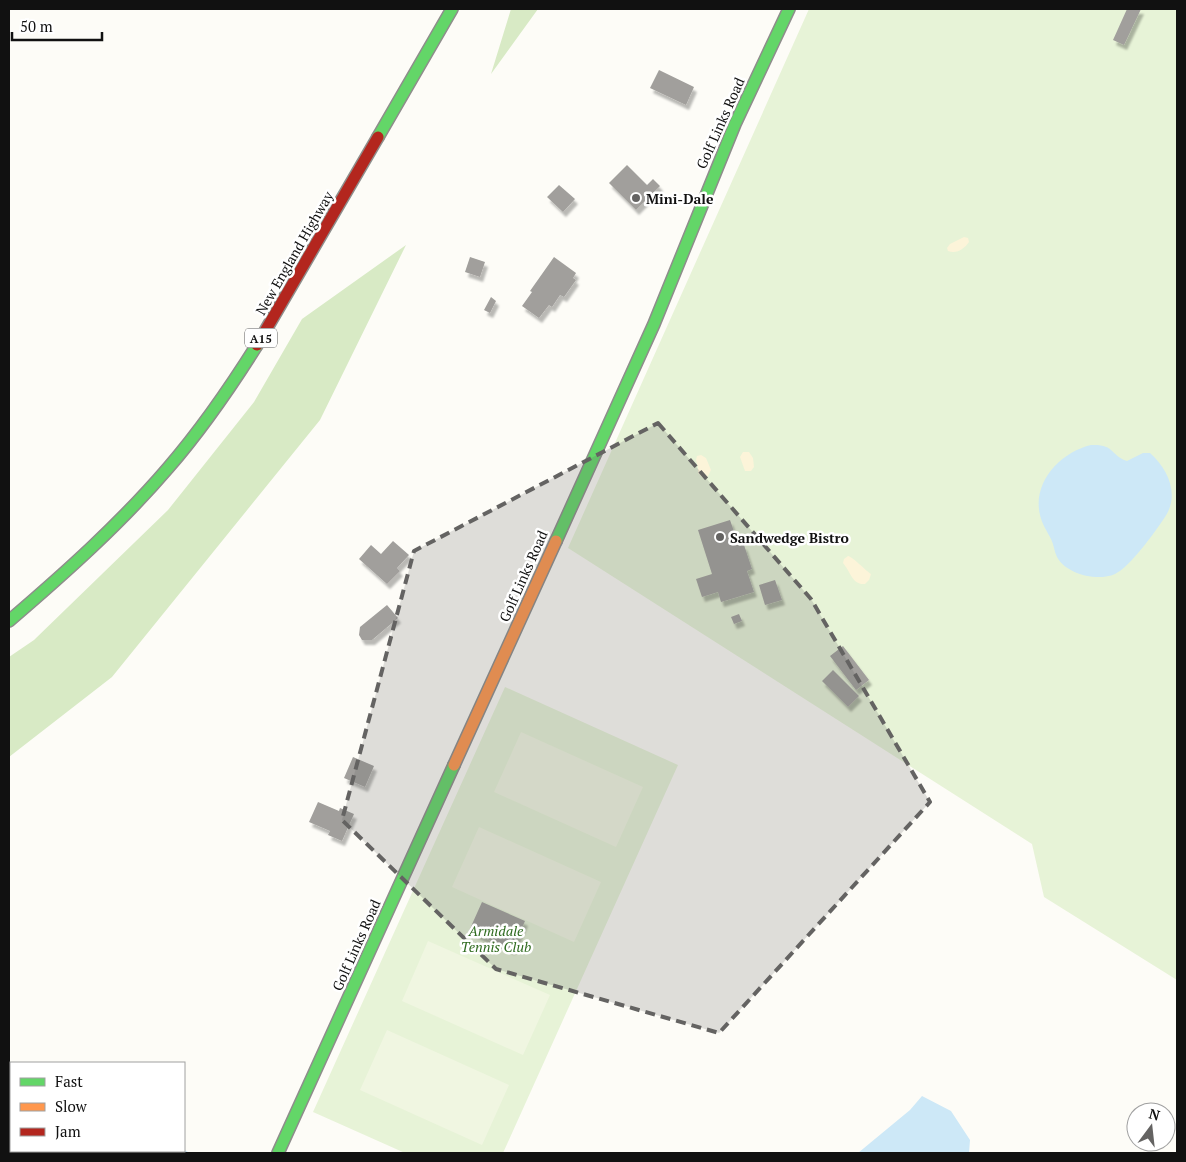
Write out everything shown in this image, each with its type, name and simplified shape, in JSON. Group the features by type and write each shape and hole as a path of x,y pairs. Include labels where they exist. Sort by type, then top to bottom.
{"main road":[{"name":"New England Highway","path":"9,621 85,555 121,520 188,444 204,422 252,354 452,9"},
{"name":"Golf Links Road","path":"278,1153 654,324 735,124 789,9"}],"highlighted area":[{"path":"658,423 811,599 930,802 719,1033 496,969 342,820 414,551"}],"green space":[{"path":"511,9 538,9 491,74"},
{"path":"809,9 1177,9 1177,980 1044,897 1032,844 568,548"},
{"path":"406,245 320,420 112,677 9,757 9,657 34,640 168,510 254,402 302,319"},
{"name":"Armidale Tennis Club","path":"505,687 678,765 503,1153 405,1153 313,1112"},
{"path":"521,732 643,787 616,847 494,792"},
{"path":"479,827 601,882 574,942 452,887"},
{"path":"428,941 550,995 523,1055 402,1001"},
{"path":"387,1030 509,1085 482,1145 360,1090"}],"sand":[{"path":"964,237 968,238 969,242 965,247 957,251 948,251 947,248 950,244"},
{"path":"743,452 749,452 753,458 754,467 751,471 745,471 740,457"},
{"path":"701,455 706,458 711,470 708,476 703,478 698,473 696,460 697,456"},
{"path":"848,556 871,574 865,584 854,580 843,563 844,559"}],"water":[{"path":"1091,445 1104,446 1127,461 1143,453 1150,453 1167,474 1172,491 1172,500 1165,517 1142,548 1121,570 1115,574 1100,577 1083,575 1067,568 1061,563 1042,521 1039,503 1040,491 1051,470 1069,454"},
{"path":"922,1096 951,1111 970,1140 969,1153 858,1153 910,1110"}],"building":[{"path":"1127,9 1141,9 1124,45 1113,40"},
{"path":"659,70 694,87 686,105 650,88"},
{"name":"Mini-Dale","path":"627,165 647,185 653,179 660,186 636,210 609,183"},
{"path":"559,185 575,199 563,212 547,197"},
{"path":"470,257 485,262 480,277 465,272"},
{"path":"554,257 576,273 573,278 576,280 564,297 560,295 552,307 549,305 539,318 522,306 532,292 530,291"},
{"path":"491,297 496,301 490,313 484,310"},
{"path":"730,520 739,546 744,545 752,569 747,571 754,592 721,602 718,592 702,597 696,579 712,574 698,530"},
{"path":"393,541 409,555 397,568 400,571 387,584 359,559 371,545 381,554"},
{"path":"775,580 782,600 765,605 759,585"},
{"path":"387,605 398,618 372,640 362,640 359,635 360,627"},
{"path":"739,614 742,621 734,624 731,617"},
{"path":"843,646 869,680 856,690 830,656"},
{"path":"833,670 859,696 848,707 822,681"},
{"path":"353,757 374,766 365,787 344,778"},
{"path":"318,802 339,811 340,808 354,814 342,841 328,835 330,831 309,822"},
{"path":"482,902 525,921 512,950 469,931"}],"traffic: fast":[{"path":"378,137 452,9"},
{"path":"556,541 654,324 735,124 789,9"},
{"path":"9,621 92,547 150,489 204,424 257,345"},
{"path":"278,1153 454,765"}],"traffic: slow":[{"path":"454,765 556,541"}],"traffic: jam":[{"path":"257,345 378,137"}],"place":[{"name":"Mini-Dale","path":"636,198"},
{"name":"Sandwedge Bistro","path":"720,537"}]}
